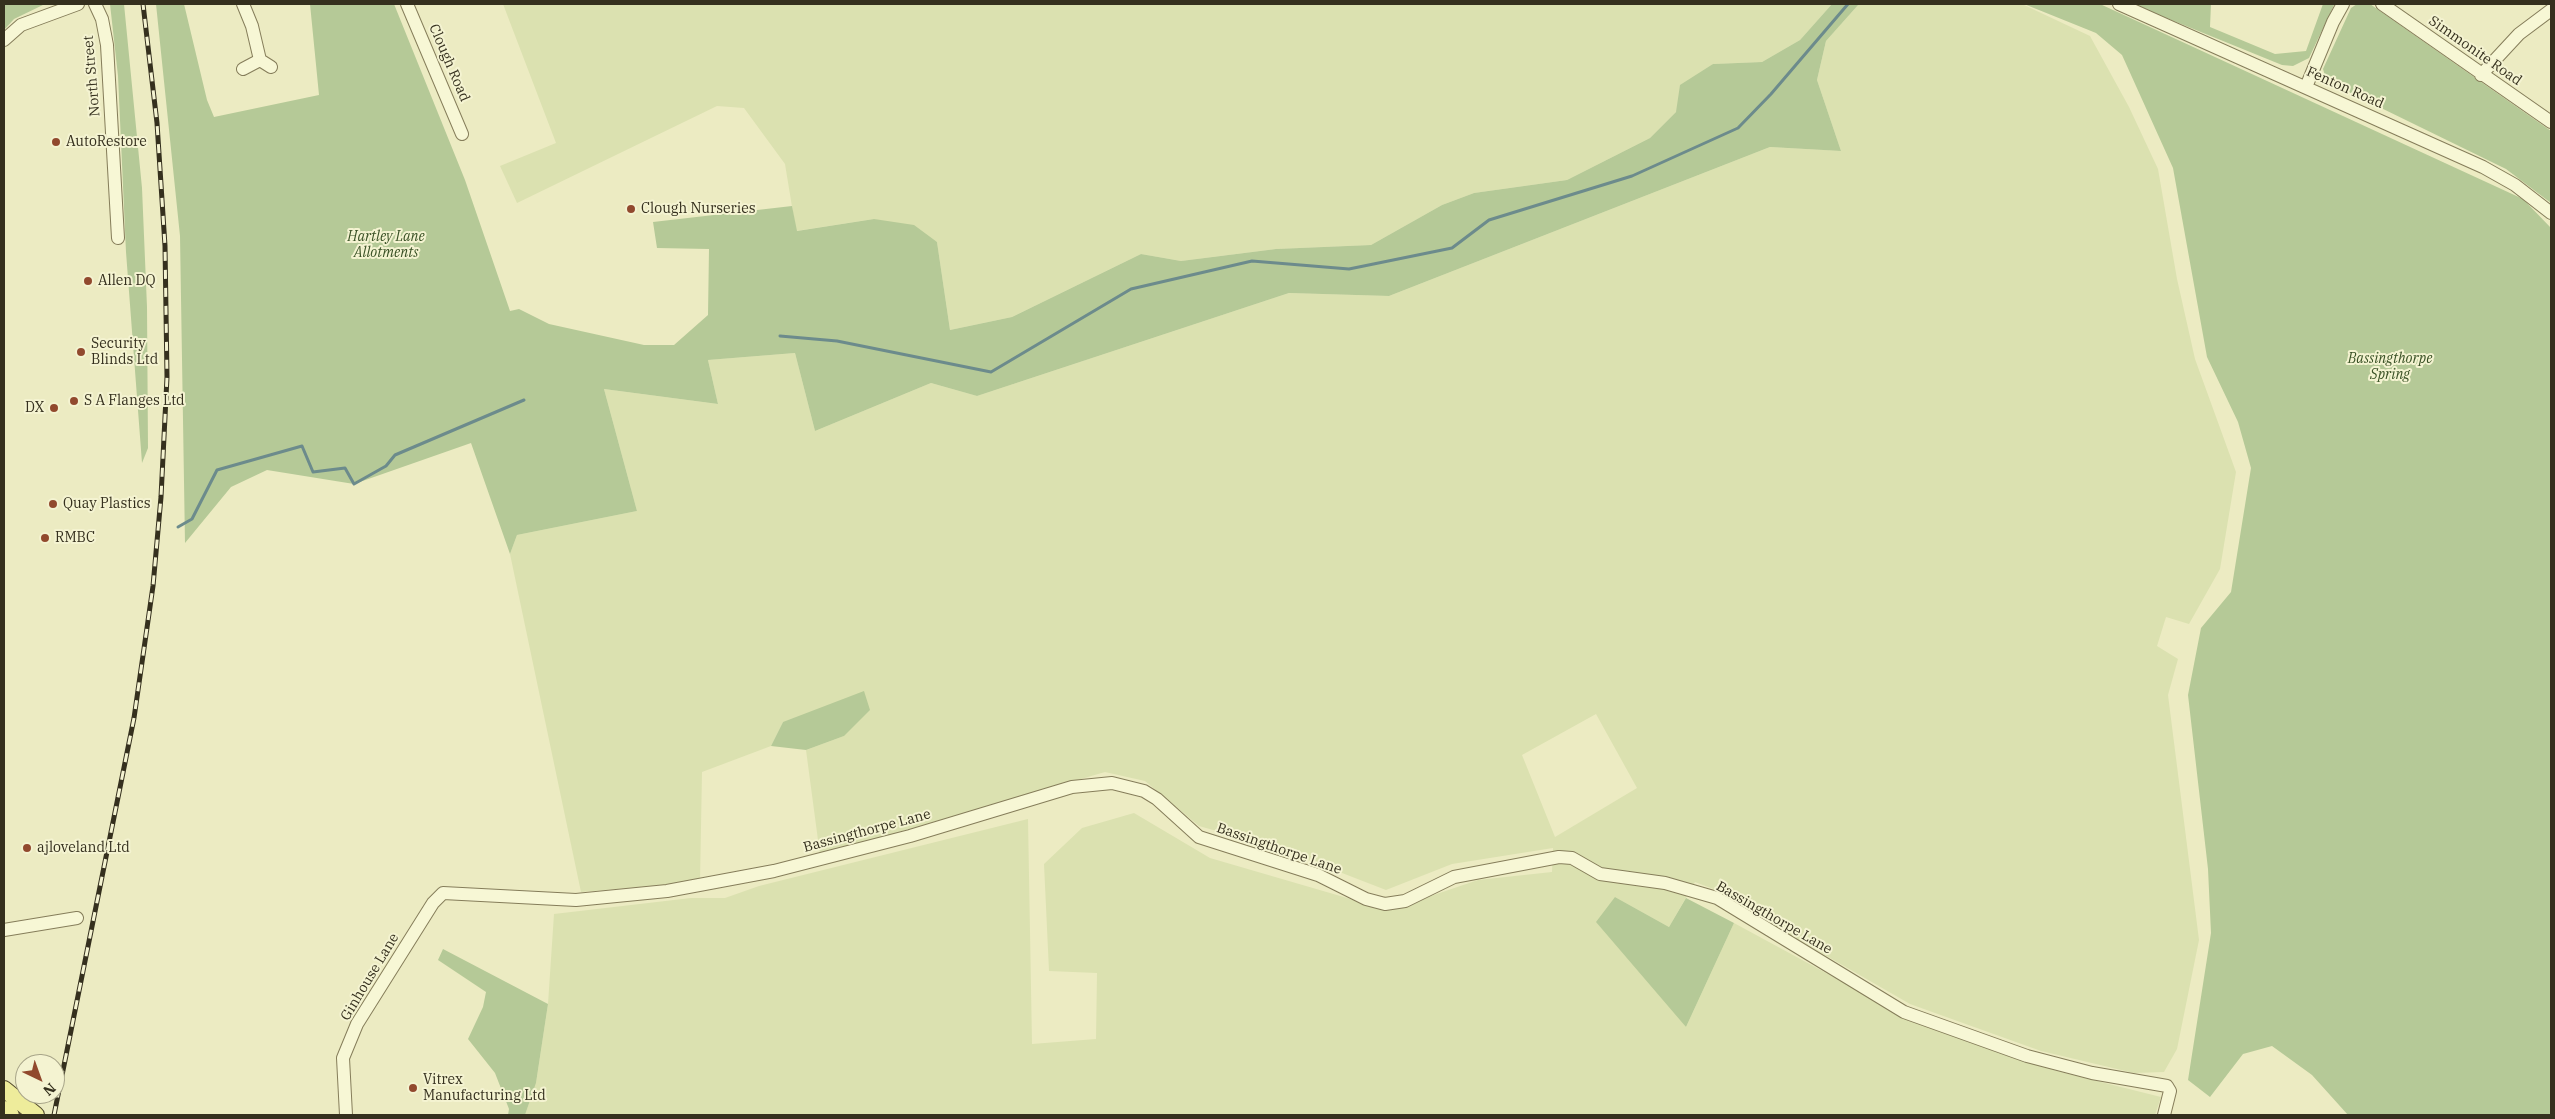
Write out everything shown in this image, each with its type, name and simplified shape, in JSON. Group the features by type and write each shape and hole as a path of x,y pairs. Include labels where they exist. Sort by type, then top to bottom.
{"main road":[{"path":"4,1089 36,1115"},
{"path":"4,1109 11,1115"}],"street":[{"path":"4,40 21,25 76,4"},
{"name":"North Street","path":"95,4 102,19 106,45 118,238"},
{"path":"243,4 252,26 260,60 271,67"},
{"name":"Clough Road","path":"407,4 462,134"},
{"name":"Fenton Road","path":"2119,4 2483,166 2515,185 2551,213"},
{"path":"2306,87 2332,22 2343,4"},
{"name":"Simmonite Road","path":"2382,4 2481,75 2551,122"},
{"path":"2481,75 2519,34 2551,10"},
{"path":"243,69 260,60"},
{"name":"Bassingthorpe Lane","path":"443,893 576,900 667,891 774,871 910,836 1072,787 1112,783 1144,791 1157,799 1200,837 1318,876 1366,899 1385,904 1405,901 1454,878 1559,856 1572,858 1600,874 1665,883 1717,898 1904,1012 2027,1056 2092,1073 2167,1086 2170,1091 2164,1115"},
{"name":"Ginhouse Lane","path":"346,1115 343,1058 357,1024 433,903 443,893"},
{"path":"4,930 77,918"}],"green space":[{"path":"4,4 45,4 14,19 4,30"},
{"path":"110,4 124,4 142,188 147,307 148,448 142,463 126,252 118,76"},
{"name":"Hartley Lane Allotments","path":"156,4 184,4 207,100 214,117 319,95 310,4 394,4 465,180 510,311 519,309 549,324 644,345 674,345 708,315 709,249 657,248 653,222 792,206 797,231 874,219 914,225 937,242 950,330 1012,317 1141,254 1181,261 1276,249 1371,245 1442,205 1474,193 1567,180 1650,138 1676,112 1680,85 1713,64 1762,62 1800,40 1832,4 1859,4 1826,41 1817,80 1841,151 1770,147 1389,296 1289,293 977,396 931,383 815,431 795,353 708,360 718,404 604,389 637,511 517,535 510,554 471,443 354,484 267,470 231,487 185,543 180,236"},
{"path":"503,4 1832,4 1800,40 1762,62 1713,64 1676,112 1650,138 1567,180 1474,193 1442,205 1371,245 1276,249 1181,261 1141,254 1012,317 950,330 937,242 874,219 796,231 785,164 744,108 717,106 517,203 500,166 556,143"},
{"path":"1859,4 2022,4 2090,36 2129,107 2158,169 2177,279 2195,359 2236,472 2220,569 2189,624 2166,617 2157,646 2178,659 2168,695 2199,940 2177,1049 2164,1072 2134,1073 2041,1051 1910,1004 1764,920 1724,893 1695,882 1669,927 1615,897 1686,1027 1734,923 1909,1018 2053,1070 2161,1097 2155,1115 525,1115 536,1083 548,1004 554,914 691,898 725,898 759,886 1028,819 1032,1044 1096,1039 1097,973 1049,971 1044,864 1082,828 1134,813 1210,858 1378,907 1410,903 1478,880 1552,872 1553,848 1452,864 1386,890 1280,849 1199,826 1145,781 1105,772 820,855 806,750 844,736 783,722 771,746 702,772 700,882 581,892 510,554 517,535 637,511 604,389 718,404 708,360 795,353 815,431 931,383 977,396 1289,293 1389,296 1770,147 1841,151 1817,80 1826,41","holes":["1596,714 1637,788 1555,837 1522,755"]},
{"name":"Bassingthorpe Spring","path":"2024,4 2100,4 2523,199 2551,228 2551,1115 2348,1115 2312,1075 2272,1046 2243,1054 2210,1097 2188,1080 2211,933 2208,869 2188,695 2201,628 2231,592 2251,468 2238,422 2207,357 2173,168 2122,55 2096,33"},
{"path":"2132,4 2211,4 2210,27 2275,54 2306,51 2323,4 2334,5 2309,58 2293,66 2282,65"},
{"path":"2357,4 2370,4 2551,131 2551,203 2506,169 2332,84 2326,79 2323,69 2351,8"},
{"path":"864,691 870,710 844,736 806,750 771,746 783,722"},
{"path":"1615,897 1669,927 1686,898 1734,923 1686,1027 1596,922"},
{"path":"443,949 548,1004 536,1083 525,1115 508,1115 509,1109 495,1073 468,1039 483,1007 486,992 438,960"}],"waterway":[{"path":"780,336 837,341 991,372 1131,289 1252,261 1349,269 1452,248 1489,220 1632,176 1738,128 1771,94 1848,4"},
{"path":"178,527 192,519 217,470 302,446 313,472 345,468 354,484 386,466 395,455 524,400"}],"railway":[{"path":"54,1115 134,718 153,586 161,497 167,377 165,246 157,123 143,4"}],"place":[{"name":"AutoRestore","path":"56,142"},
{"name":"Clough Nurseries","path":"631,209"},
{"name":"Allen DQ","path":"88,281"},
{"name":"Security Blinds Ltd","path":"81,352"},
{"name":"S A Flanges Ltd","path":"74,401"},
{"name":"DX","path":"54,408"},
{"name":"Quay Plastics","path":"53,504"},
{"name":"RMBC","path":"45,538"},
{"name":"ajloveland Ltd","path":"27,848"},
{"name":"Vitrex Manufacturing Ltd","path":"413,1088"}]}
